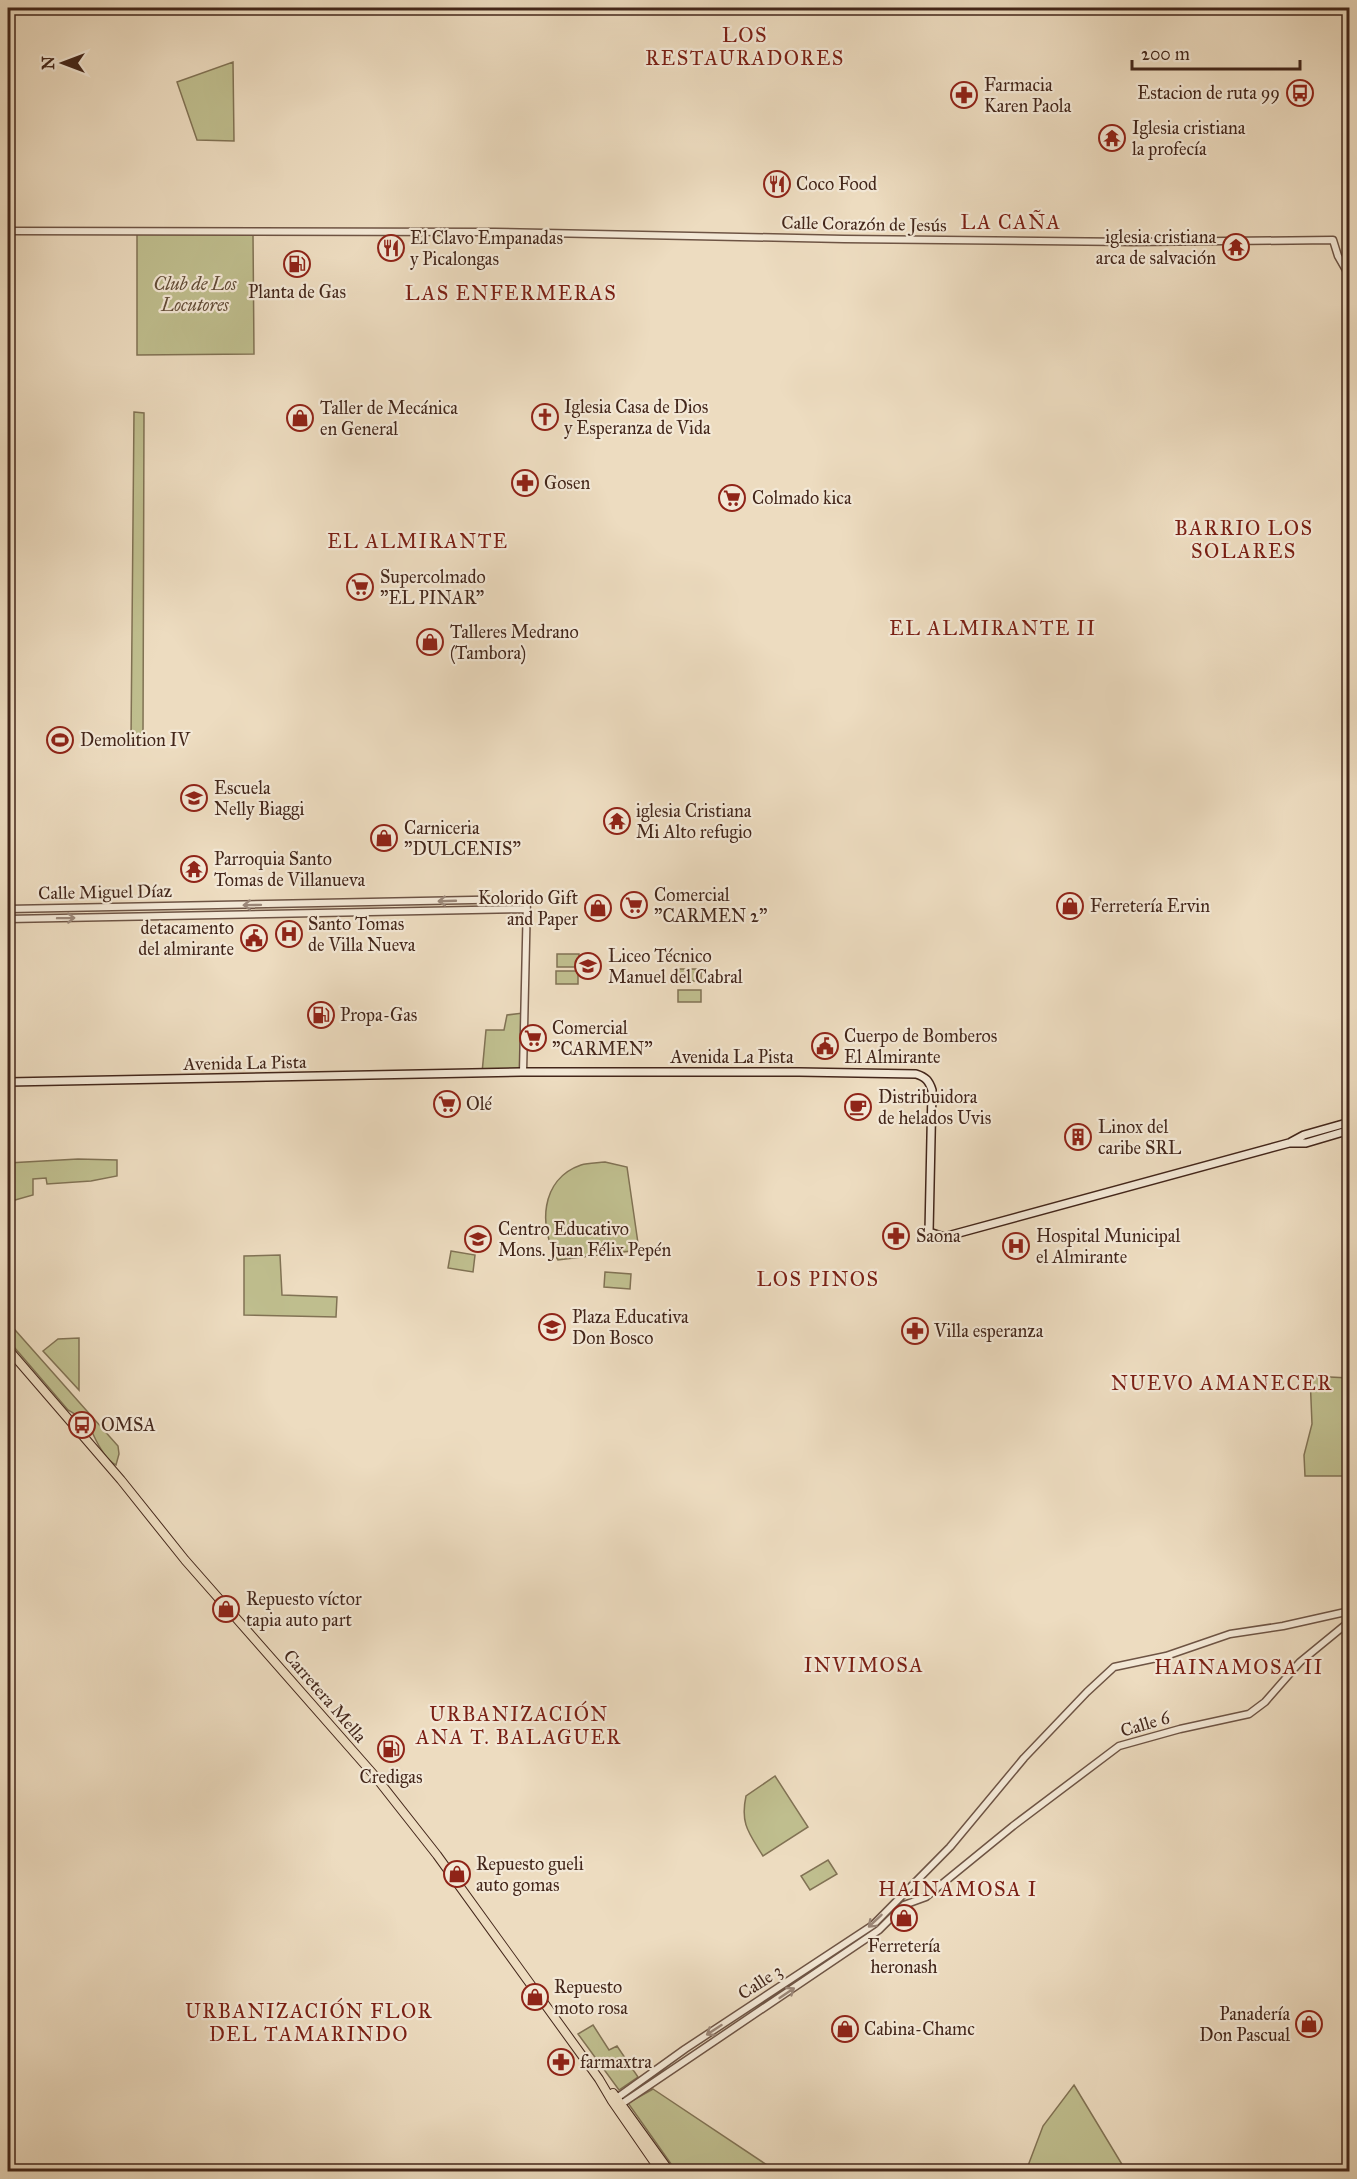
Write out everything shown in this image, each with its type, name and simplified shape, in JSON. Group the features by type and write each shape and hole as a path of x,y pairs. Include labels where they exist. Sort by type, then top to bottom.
{"main road":[{"name":"Avenida La Pista","path":"8,1082 523,1072 909,1073 923,1076 929,1082 932,1090 929,1232 939,1237 1289,1143 1304,1135 1350,1122"},
{"name":"Avenida La Pista","path":"1289,1143 1306,1143 1350,1130"},
{"name":"Carretera Mella","path":"8,1349 121,1480 185,1560 374,1775 437,1854 617,2103"},
{"path":"617,2103 661,2172"},
{"path":"617,2103 670,2172"}],"street":[{"name":"Calle Corazón de Jesús","path":"8,231 495,232 1133,242 1333,240 1338,256 1350,277"},
{"name":"Calle Miguel Díaz","path":"8,909 527,899 526,912 8,919"},
{"path":"523,1072 526,912"},
{"name":"Calle 3","path":"617,2103 685,2049 873,1924 950,1847 1024,1758 1114,1667 1166,1656 1230,1634 1283,1626 1350,1611"},
{"name":"Calle 6","path":"926,1897 1013,1826 1119,1746 1180,1728 1249,1714 1265,1702 1300,1662 1350,1621"},
{"name":"Calle 3","path":"617,2103 879,1930 904,1905 926,1897"}],"green space":[{"path":"233,62 234,141 197,140 177,82"},
{"name":"Club de Los Locutores","path":"137,233 253,234 254,354 137,355"},
{"path":"134,412 144,413 143,739 131,740"},
{"path":"557,954 579,954 579,967 557,967"},
{"path":"678,969 701,969 701,981 678,981"},
{"path":"556,971 578,971 578,984 556,984"},
{"path":"678,990 701,990 701,1002 678,1002"},
{"path":"523,1013 523,1072 482,1073 486,1030 504,1030 507,1015"},
{"path":"78,1159 117,1160 117,1176 91,1181 47,1184 46,1178 33,1179 33,1195 8,1202 8,1163"},
{"path":"605,1162 627,1167 639,1250 558,1260 547,1234 547,1206 550,1193 557,1181 567,1172 581,1165"},
{"path":"451,1251 475,1255 473,1272 448,1268"},
{"path":"280,1255 282,1295 337,1297 336,1317 244,1315 244,1256"},
{"path":"605,1272 631,1274 630,1289 604,1287"},
{"path":"8,1322 118,1446 119,1454 116,1465 102,1451 89,1427 68,1410 8,1340"},
{"path":"79,1338 79,1390 43,1351 58,1339"},
{"path":"1310,1376 1349,1378 1349,1476 1305,1476 1304,1455 1312,1424"},
{"path":"775,1776 808,1827 763,1856 747,1828 744,1806 746,1796"},
{"path":"828,1860 837,1874 810,1890 801,1876"},
{"path":"593,2025 609,2050 617,2046 638,2077 619,2090 578,2034"},
{"path":"1074,2085 1126,2171 1026,2171 1043,2126"},
{"path":"653,2089 770,2167 772,2171 676,2171 628,2103"}],"place":[{"name":"Estacion de ruta 99","path":"1300,93"},
{"name":"Farmacia Karen Paola","path":"964,95"},
{"name":"Iglesia cristiana la profecía","path":"1112,138"},
{"name":"Coco Food","path":"777,184"},
{"name":"iglesia cristiana arca de salvación","path":"1236,247"},
{"name":"El Clavo Empanadas y Picalongas","path":"391,248"},
{"name":"Planta de Gas","path":"297,264"},
{"name":"Iglesia Casa de Dios y Esperanza de Vida","path":"545,417"},
{"name":"Taller de Mecánica en General","path":"300,418"},
{"name":"Gosen","path":"525,483"},
{"name":"Colmado kica","path":"732,498"},
{"name":"Supercolmado \"EL PINAR\"","path":"360,587"},
{"name":"Talleres Medrano (Tambora)","path":"430,642"},
{"name":"Demolition IV","path":"60,740"},
{"name":"Escuela Nelly Biaggi","path":"194,798"},
{"name":"iglesia Cristiana Mi Alto refugio","path":"617,821"},
{"name":"Carniceria \"DULCENIS\"","path":"384,838"},
{"name":"Parroquia Santo Tomas de Villanueva","path":"194,869"},
{"name":"Comercial \"CARMEN 2\"","path":"634,905"},
{"name":"Ferretería Ervin","path":"1070,906"},
{"name":"Kolorido Gift and Paper","path":"598,908"},
{"name":"Santo Tomas de Villa Nueva","path":"289,934"},
{"name":"detacamento del almirante","path":"254,938"},
{"name":"Liceo Técnico Manuel del Cabral","path":"588,966"},
{"name":"Propa-Gas","path":"321,1015"},
{"name":"Comercial \"CARMEN\"","path":"533,1038"},
{"name":"Cuerpo de Bomberos El Almirante","path":"825,1046"},
{"name":"Olé","path":"447,1104"},
{"name":"Distribuidora de helados Uvis","path":"858,1107"},
{"name":"Linox del caribe SRL","path":"1078,1137"},
{"name":"Saona","path":"896,1236"},
{"name":"Centro Educativo Mons. Juan Félix Pepén","path":"478,1239"},
{"name":"Hospital Municipal el Almirante","path":"1016,1246"},
{"name":"Plaza Educativa Don Bosco","path":"552,1327"},
{"name":"Villa esperanza","path":"915,1331"},
{"name":"OMSA","path":"82,1425"},
{"name":"Repuesto víctor tapia auto part","path":"226,1609"},
{"name":"Credigas","path":"391,1749"},
{"name":"Repuesto gueli auto gomas","path":"457,1874"},
{"name":"Ferretería heronash","path":"904,1918"},
{"name":"Repuesto moto rosa","path":"535,1997"},
{"name":"Panadería Don Pascual","path":"1309,2024"},
{"name":"Cabina-Chamc","path":"845,2029"},
{"name":"farmaxtra","path":"561,2062"}],"district":[{"name":"LOS RESTAURADORES","path":"745,46"},
{"name":"LA CAÑA","path":"1011,222"},
{"name":"LAS ENFERMERAS","path":"511,293"},
{"name":"BARRIO LOS SOLARES","path":"1244,540"},
{"name":"EL ALMIRANTE","path":"418,541"},
{"name":"EL ALMIRANTE II","path":"993,628"},
{"name":"LOS PINOS","path":"818,1279"},
{"name":"NUEVO AMANECER","path":"1222,1383"},
{"name":"INVIMOSA","path":"864,1665"},
{"name":"HAINAMOSA II","path":"1239,1667"},
{"name":"URBANIZACIÓN ANA T. BALAGUER","path":"519,1726"},
{"name":"HAINAMOSA I","path":"958,1889"},
{"name":"URBANIZACIÓN FLOR DEL TAMARINDO","path":"309,2022"}]}
